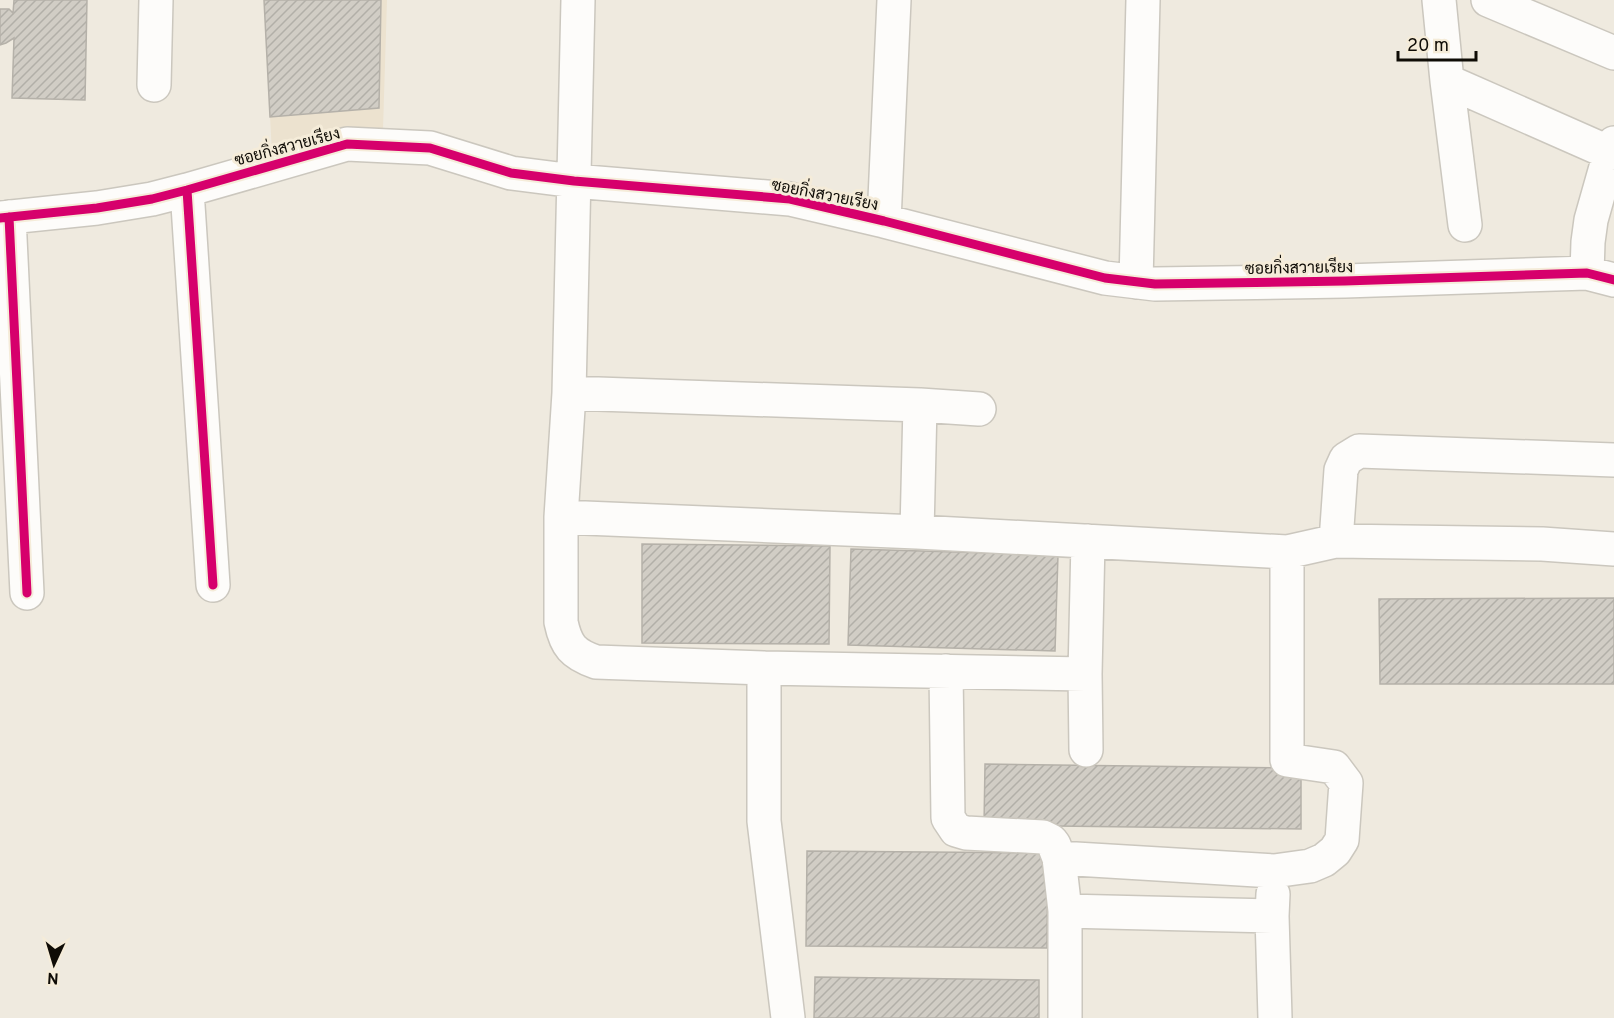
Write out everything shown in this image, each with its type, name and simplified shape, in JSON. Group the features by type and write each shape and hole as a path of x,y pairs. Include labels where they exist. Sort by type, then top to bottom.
{"street":[{"path":"154,84 156,0"},
{"path":"578,0 569,393 561,517 561,622 565,638 572,650 596,662 764,668 1085,674"},
{"path":"884,221 894,0"},
{"path":"1136,282 1143,0"},
{"path":"1439,0 1465,225"},
{"path":"1488,0 1614,52"},
{"path":"1447,81 1612,148 1591,220 1588,242 1600,277"},
{"name":"ซอยกิ่งสวายเรียง","path":"5,218 97,208 152,199 347,144 430,148 511,172 574,181 790,199 1105,278 1136,282 1155,284 1600,277"},
{"path":"187,190 213,585"},
{"path":"5,218 27,593"},
{"path":"569,393 979,409"},
{"path":"917,532 920,405"},
{"path":"1336,541 1341,470 1346,459 1359,451 1614,460"},
{"path":"561,517 917,532 1287,552 1336,541 1542,544 1614,549"},
{"path":"1086,750 1088,541"},
{"path":"1059,858 1274,871 1310,866 1324,860 1335,851 1342,840 1346,783 1334,766 1287,760 1287,552"},
{"path":"764,668 764,821 788,1018"},
{"path":"946,671 948,818 956,830 966,833 1043,837 1051,841 1059,858 1065,912 1065,1018"},
{"path":"1274,871 1272,916 1275,1018"},
{"path":"1065,912 1272,916"}],"shaded area":[{"path":"264,0 387,0 383,129 329,134 272,154"}],"building":[{"path":"14,0 87,0 85,100 12,98 14,38 0,45 0,9 9,9 13,13"},
{"path":"264,0 381,0 379,108 270,117"},
{"path":"642,544 830,546 829,644 642,643"},
{"path":"851,549 1058,555 1055,651 848,645"},
{"path":"1614,598 1614,684 1380,684 1379,599"},
{"path":"985,764 1301,768 1301,829 984,825"},
{"path":"807,851 1048,853 1047,948 806,946"},
{"path":"815,977 1039,980 1039,1018 814,1018"}],"cycle path":[{"path":"0,218 97,208 152,199 347,144 430,148 511,173 574,181 790,199 1105,278 1155,284 1345,281 1587,273 1614,280"},
{"path":"187,190 213,585"},
{"path":"9,217 27,593"}]}
